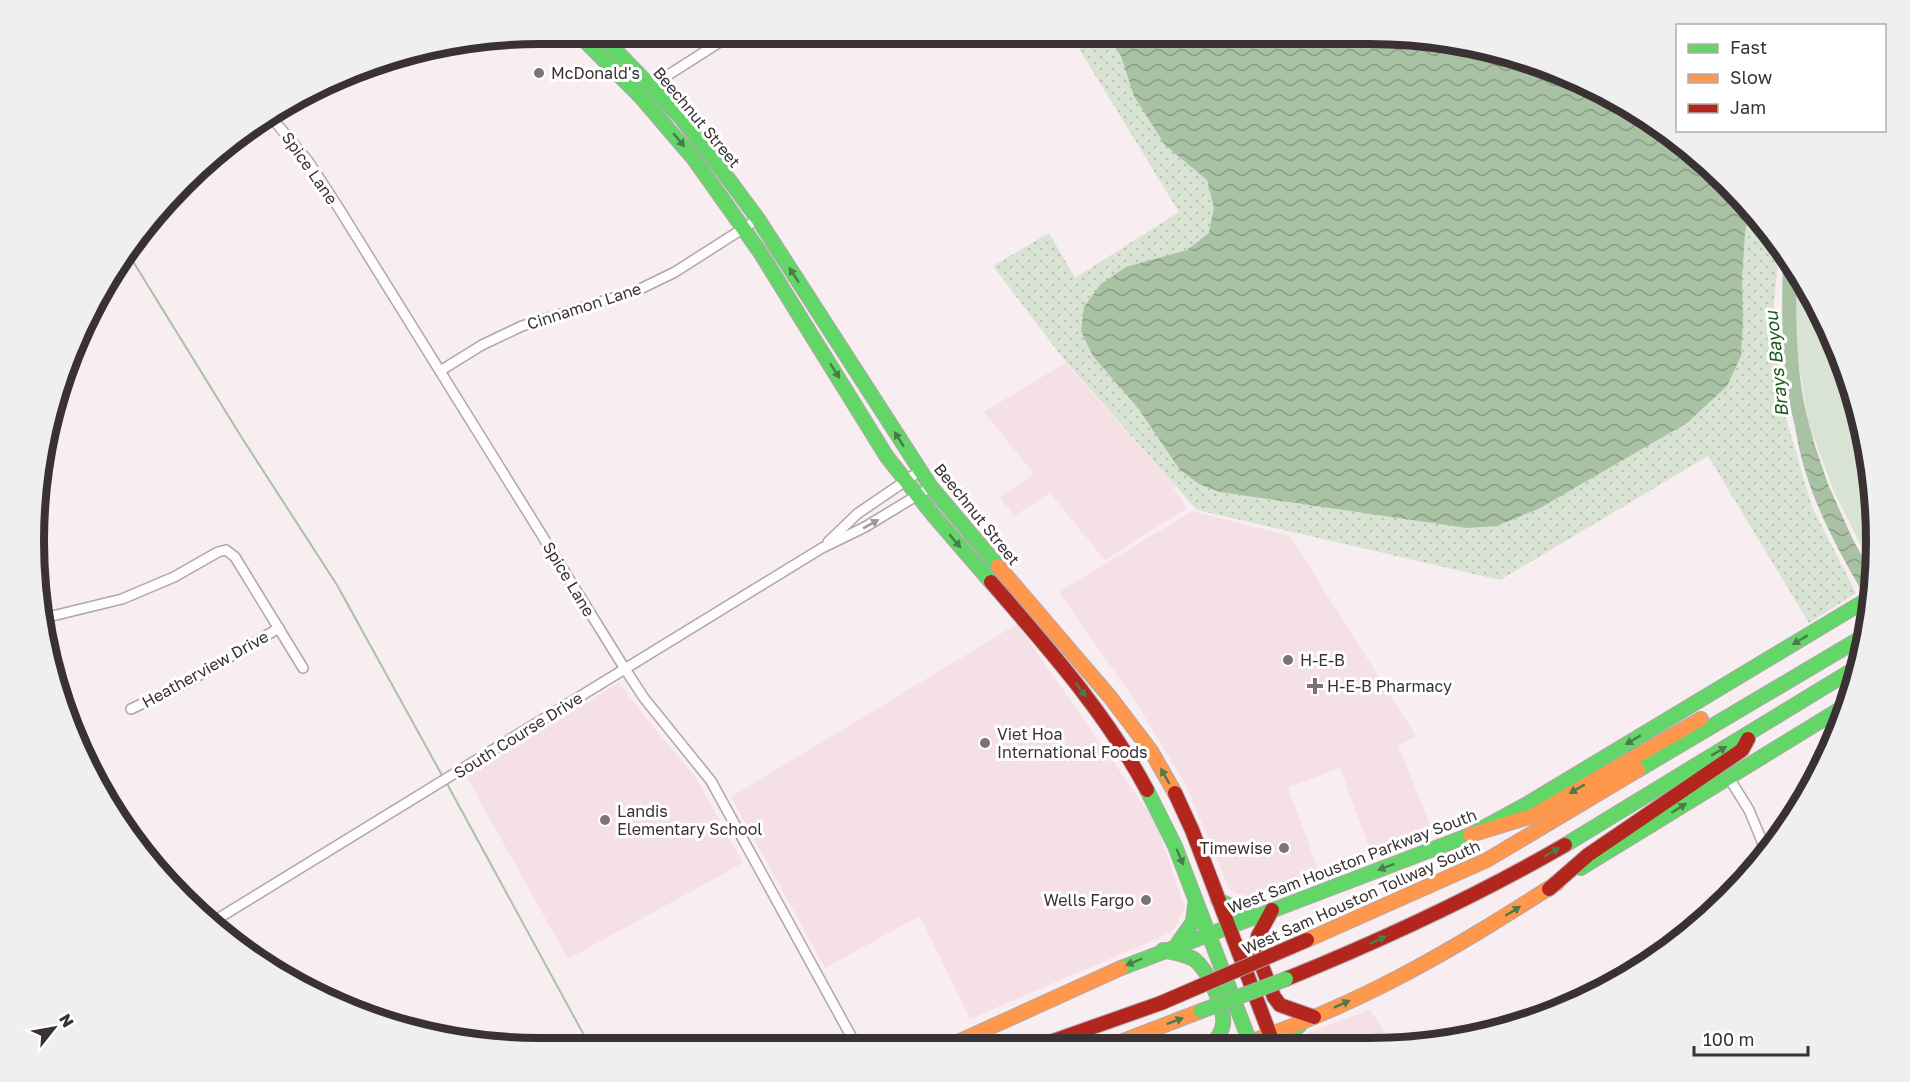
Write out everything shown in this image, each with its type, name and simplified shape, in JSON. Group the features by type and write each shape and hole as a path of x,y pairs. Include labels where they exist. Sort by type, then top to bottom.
{"main road":[{"name":"Beechnut Street","path":"589,44 620,75 694,159 744,228 813,335 887,457 1064,667 1107,725 1159,812 1194,894 1245,1038"},
{"name":"Beechnut Street","path":"610,44 681,118 758,219 931,488 1124,713 1150,751 1175,793 1192,830 1271,1038"},
{"path":"620,75 627,74 642,88 651,86"},
{"path":"813,335 828,328"},
{"name":"West Sam Houston Parkway South","path":"966,1038 1060,994 1169,948 1470,835 1527,804 1862,602"},
{"path":"1027,624 1038,612"},
{"name":"West Sam Houston Tollway South","path":"1062,1038 1161,1003 1487,860 1856,641"},
{"path":"1131,1038 1286,979 1387,937 1499,882 1571,841 1849,672"},
{"path":"1470,835 1532,816 1700,720 1742,707"},
{"path":"1276,1038 1377,989 1439,955 1836,711"},
{"path":"1107,725 1124,713"},
{"path":"1549,889 1588,855 1742,750 1751,732"},
{"path":"1194,894 1194,921 1188,932 1169,948 1195,961 1208,977 1223,1018 1217,1038"},
{"path":"1218,900 1254,917"},
{"path":"1272,910 1258,936 1256,951 1274,997 1280,1005 1311,1019"},
{"path":"1287,1038 1289,1034 1311,1019"}],"street":[{"path":"651,86 717,44"},
{"name":"Spice Lane","path":"274,121 308,161 644,698 711,781 852,1038"},
{"name":"Cinnamon Lane","path":"440,371 482,345 522,326 636,291 675,272 758,219"},
{"name":"South Course Drive","path":"822,548 857,514 920,471"},
{"name":"South Course Drive","path":"218,919 822,548 865,527 931,488"},
{"path":"50,617 122,599 157,585 218,552 226,550 235,557 303,668"},
{"name":"Heatherview Drive","path":"131,709 186,683 279,628"},
{"path":"1729,777 1749,810 1763,845"}],"shaded area":[{"path":"1076,44 1369,44 1434,48 1498,60 1529,70 1559,81 1618,110 1672,146 1721,189 1764,238 1779,259 1773,311 1784,411 1812,507 1856,593 1809,623 1708,456 1500,580 1197,510 1066,362 993,266 1049,233 1075,278 1179,212"},
{"path":"1793,281 1829,351 1850,412 1862,476 1866,554 1834,492 1808,421 1793,328"},
{"path":"1065,363 1176,487 1174,489 1187,508 1105,560 1050,493 1014,516 1000,497 1034,474 984,412"},
{"path":"1192,511 1290,536 1416,736 1398,745 1433,832 1372,855 1340,768 1288,787 1321,878 1253,903 1229,889 1185,783 1133,698 1059,592"},
{"path":"1017,624 1156,823 1185,908 1172,932 970,1019 920,916 825,968 731,797"},
{"name":"Landis Elementary School","path":"619,683 696,778 743,863 568,959 466,776"},
{"path":"1370,1010 1388,1037 1303,1038 1309,1032"}],"water":[{"path":"1112,44 1369,44 1434,48 1498,60 1529,70 1559,81 1618,110 1672,146 1721,189 1748,219 1742,278 1741,356 1727,386 1687,423 1540,508 1497,526 1467,528 1220,492 1199,484 1180,470 1138,408 1093,356 1081,331 1084,307 1101,284 1126,267 1187,250 1209,233 1214,207 1207,180 1165,145 1134,96 1121,56"},
{"path":"1807,422 1828,484 1865,562 1863,593 1824,521 1806,475 1795,426"}],"waterway":[{"path":"131,259 242,438 337,585 443,777"},
{"name":"Brays Bayou","path":"1790,276 1789,327 1792,373 1806,439"},
{"path":"446,782 586,1038"}],"traffic: fast":[{"path":"588,44 640,96 694,159 760,252 887,457 991,582"},
{"path":"610,44 681,118 712,157 758,219 931,487 998,566"},
{"path":"1121,968 1470,835 1527,804 1862,602"},
{"path":"1638,770 1856,641"},
{"path":"1565,845 1849,672"},
{"path":"1581,868 1836,711"},
{"path":"1147,790 1175,846 1248,1038"},
{"path":"1218,900 1254,917"},
{"path":"1178,943 1193,922 1195,905"},
{"path":"1163,950 1195,960 1210,980 1223,1017 1222,1030 1217,1038"},
{"path":"1201,1011 1286,979"},
{"path":"1287,1038 1299,1026"}],"traffic: slow":[{"path":"998,566 1110,697 1151,751 1175,793"},
{"path":"1470,835 1532,816 1701,719"},
{"path":"1307,940 1487,860 1638,770"},
{"path":"1261,1038 1380,987 1459,944 1557,883"},
{"path":"967,1038 1121,968"},
{"path":"1131,1038 1201,1011"}],"traffic: jam":[{"path":"991,582 1095,708 1147,790"},
{"path":"1549,889 1588,855 1742,750 1748,739"},
{"path":"1175,793 1192,830 1271,1038"},
{"path":"1286,979 1428,917 1565,845"},
{"path":"1272,910 1258,936 1256,951 1274,997 1280,1005 1314,1017"},
{"path":"1161,1003 1307,940"},
{"path":"1062,1038 1161,1003"}],"place":[{"name":"McDonald's","path":"539,73"},
{"name":"H-E-B","path":"1288,660"},
{"name":"H-E-B Pharmacy","path":"1315,686"},
{"name":"Viet Hoa International Foods","path":"985,743"},
{"name":"Landis Elementary School","path":"605,820"},
{"name":"Timewise","path":"1284,848"},
{"name":"Wells Fargo","path":"1146,900"}]}
